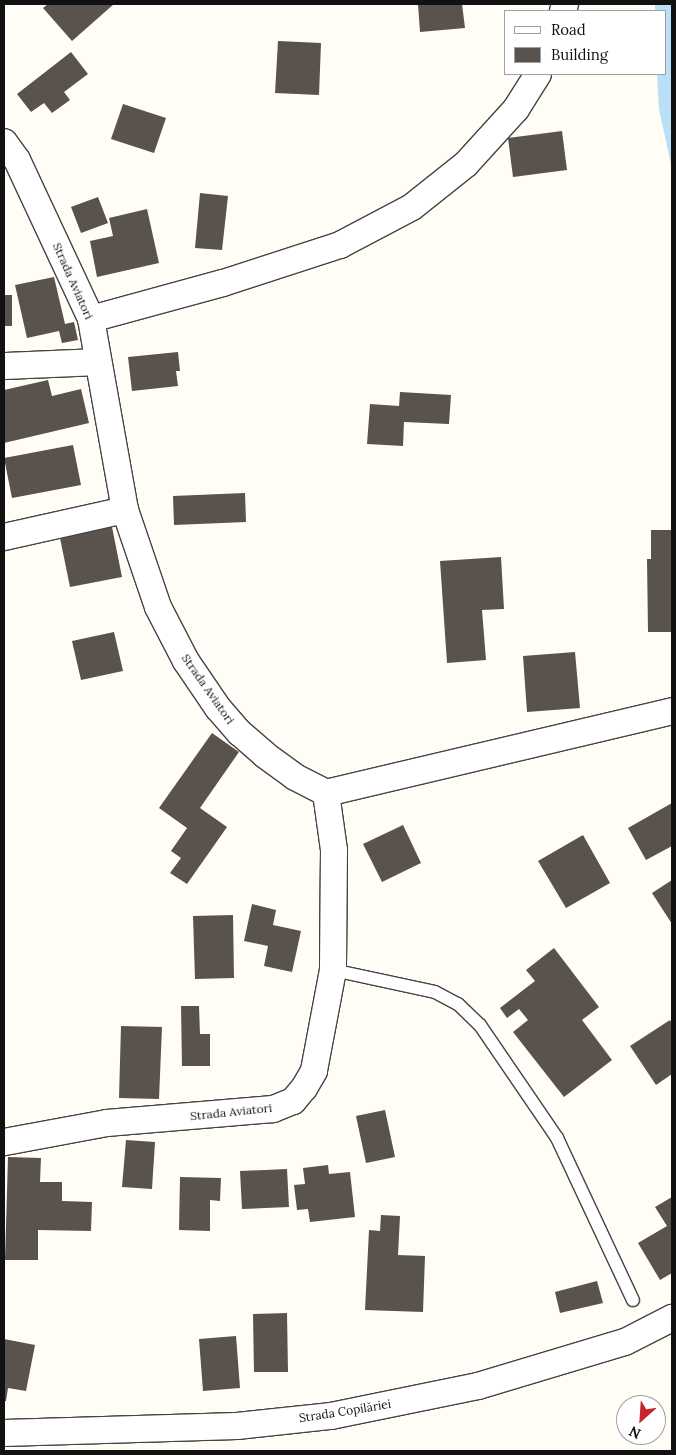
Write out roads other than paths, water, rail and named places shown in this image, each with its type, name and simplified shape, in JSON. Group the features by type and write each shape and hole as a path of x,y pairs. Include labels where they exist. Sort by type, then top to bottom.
{"street":[{"path":"92,319 224,283 340,245 412,207 466,164 516,109 537,75"},
{"name":"Strada Aviatori","path":"4,142 16,160 92,319 125,510 158,607 186,661 218,708 240,733 265,755 295,777 326,793 334,850 334,970 314,1071 304,1088 292,1101 273,1109 107,1124 4,1142"},
{"path":"4,366 98,362"},
{"path":"4,537 125,510"},
{"path":"326,793 672,711"},
{"name":"Strada Copilăriei","path":"4,1433 237,1426 331,1416 478,1386 625,1342 672,1318"}],"lane":[{"path":"334,970 435,992 458,1004 480,1024 557,1138 632,1300"}],"water":[{"path":"655,4 672,4 672,169 659,109 657,75 666,75 666,10 655,10"}]}
